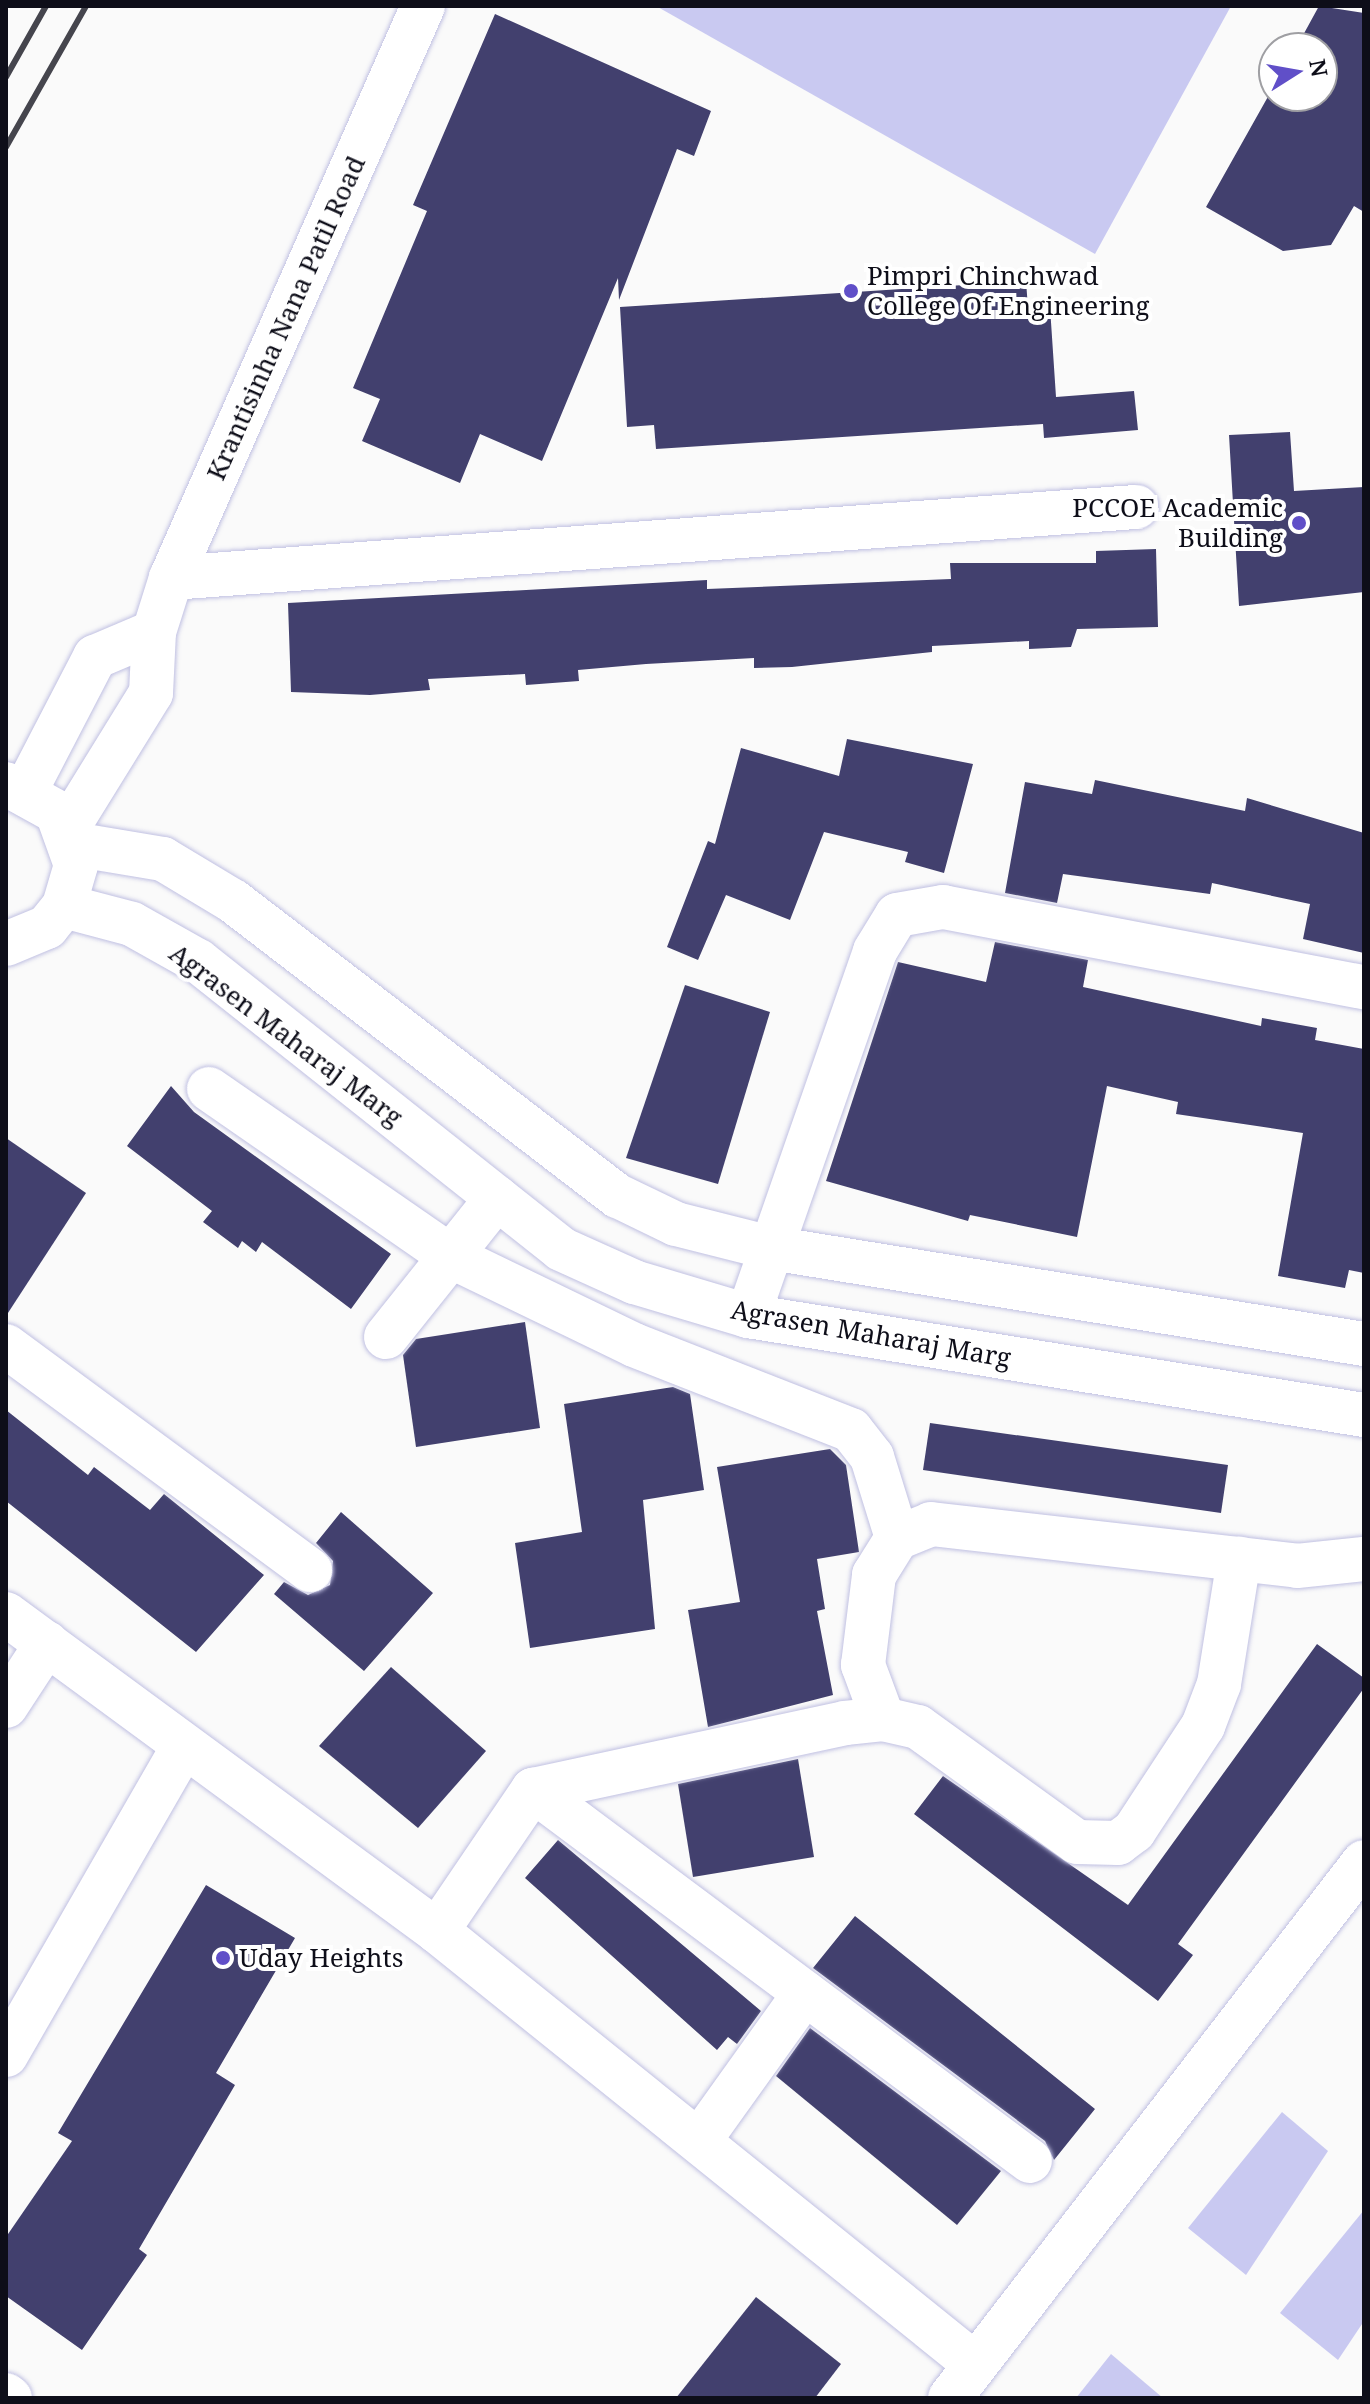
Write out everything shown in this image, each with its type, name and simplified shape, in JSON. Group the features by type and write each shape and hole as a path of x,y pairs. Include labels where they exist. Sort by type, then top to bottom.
{"main road":[{"name":"Krantisinha Nana Patil Road","path":"70,836 151,693 154,632 171,578 423,6"},
{"path":"171,578 1136,507"},
{"path":"154,632 95,657 16,787 70,836 163,859 233,901 618,1196 676,1224 771,1248 1364,1344"},
{"path":"6,944 47,927 64,906 70,836"},
{"name":"Agrasen Maharaj Marg","path":"64,906 132,924 198,961 561,1249 634,1282 748,1316 1364,1415"},
{"path":"748,1316 875,951 897,915 943,907 1364,987"},
{"path":"209,1089 450,1256 634,1345 851,1430 872,1457 897,1538"},
{"path":"386,1337 497,1198"},
{"path":"6,1346 310,1570"},
{"path":"883,1719 863,1665 864,1620 874,1575 897,1538 931,1524 1239,1559 1343,1566 1364,1559"},
{"path":"437,1931 533,1790 883,1719 918,1727 1077,1842 1118,1843 1142,1820 1203,1726 1219,1684 1239,1559"},
{"path":"6,1614 437,1931 699,2141 962,2381 1364,1862"},
{"path":"6,1706 47,1643"},
{"path":"6,2055 183,1747"},
{"path":"533,1790 1030,2161"},
{"path":"699,2141 805,1993"}],"shaded area":[{"path":"656,6 1231,6 1095,254"},
{"path":"1282,2112 1328,2151 1246,2275 1188,2228"},
{"path":"1364,2210 1364,2321 1338,2360 1280,2313"},
{"path":"1111,2354 1163,2398 1076,2398"}],"building":[{"path":"1319,6 1364,13 1364,212 1354,206 1331,245 1283,251 1206,207 1259,112 1338,112 1338,32 1305,32"},
{"path":"495,14 711,111 694,156 677,149 619,300 618,278 542,461 480,434 460,483 362,441 380,399 353,388 427,211 413,205"},
{"path":"1026,281 1028,308 1050,307 1056,397 1134,391 1138,430 1044,438 1043,424 656,449 654,425 627,427 620,307"},
{"name":"PCCOE Academic Building","path":"1290,432 1294,491 1364,487 1364,592 1239,606 1229,435"},
{"path":"1156,549 1158,627 1077,629 1071,647 1029,649 1029,641 932,646 932,652 792,667 754,668 754,658 578,670 579,681 526,685 525,674 428,679 430,690 370,695 291,692 288,603 707,580 707,589 951,579 950,563 1096,563 1096,551"},
{"path":"847,739 973,764 944,873 905,862 908,852 824,832 790,920 726,895 698,960 667,947 708,841 715,844 741,748 839,776"},
{"path":"1095,780 1245,811 1247,798 1364,833 1364,953 1303,939 1310,904 1212,883 1210,894 1063,874 1057,903 1005,893 1025,782 1092,794"},
{"path":"995,942 1088,960 1083,987 1261,1026 1262,1018 1317,1028 1315,1040 1364,1049 1364,1273 1349,1270 1345,1288 1278,1276 1303,1133 1176,1114 1178,1102 1107,1086 1077,1237 970,1215 968,1221 826,1181 898,962 986,982"},
{"path":"685,985 770,1012 718,1184 626,1158"},
{"path":"171,1086 194,1112 391,1254 351,1309 262,1242 256,1252 242,1241 238,1248 203,1222 212,1211 127,1146"},
{"path":"6,1138 86,1193 6,1316"},
{"path":"525,1322 540,1428 416,1447 403,1355 416,1339"},
{"path":"673,1387 690,1394 704,1490 643,1500 655,1629 530,1648 515,1543 582,1532 564,1404"},
{"path":"6,1410 88,1475 94,1467 150,1510 164,1494 264,1575 196,1652 6,1501"},
{"path":"930,1423 1228,1465 1221,1513 923,1470"},
{"path":"830,1449 846,1465 859,1552 817,1559 825,1609 817,1611 833,1695 708,1727 688,1610 740,1602 717,1467"},
{"path":"341,1512 433,1593 364,1671 274,1594 284,1582 308,1595 330,1585 333,1561 316,1543"},
{"path":"1317,1644 1364,1678 1364,1688 1178,1944 1193,1955 1158,2001 914,1814 943,1776 1128,1905"},
{"path":"391,1667 486,1751 418,1828 319,1746"},
{"path":"798,1759 814,1857 693,1877 678,1784"},
{"path":"558,1840 761,2011 737,2044 728,2037 717,2050 525,1878"},
{"path":"206,1885 295,1938 216,2073 235,2085 139,2249 147,2255 82,2350 6,2296 6,2237 72,2141 58,2133"},
{"path":"855,1916 1095,2109 1054,2160 1045,2141 813,1968"},
{"path":"810,2028 1001,2171 957,2225 776,2076"},
{"path":"756,2297 841,2364 815,2398 676,2398"}],"railway":[{"path":"6,77 46,6"},
{"path":"6,147 86,6"}],"place":[{"name":"Pimpri Chinchwad College Of Engineering","path":"851,291"},
{"name":"PCCOE Academic Building","path":"1299,523"},
{"name":"Uday Heights","path":"223,1958"}]}
